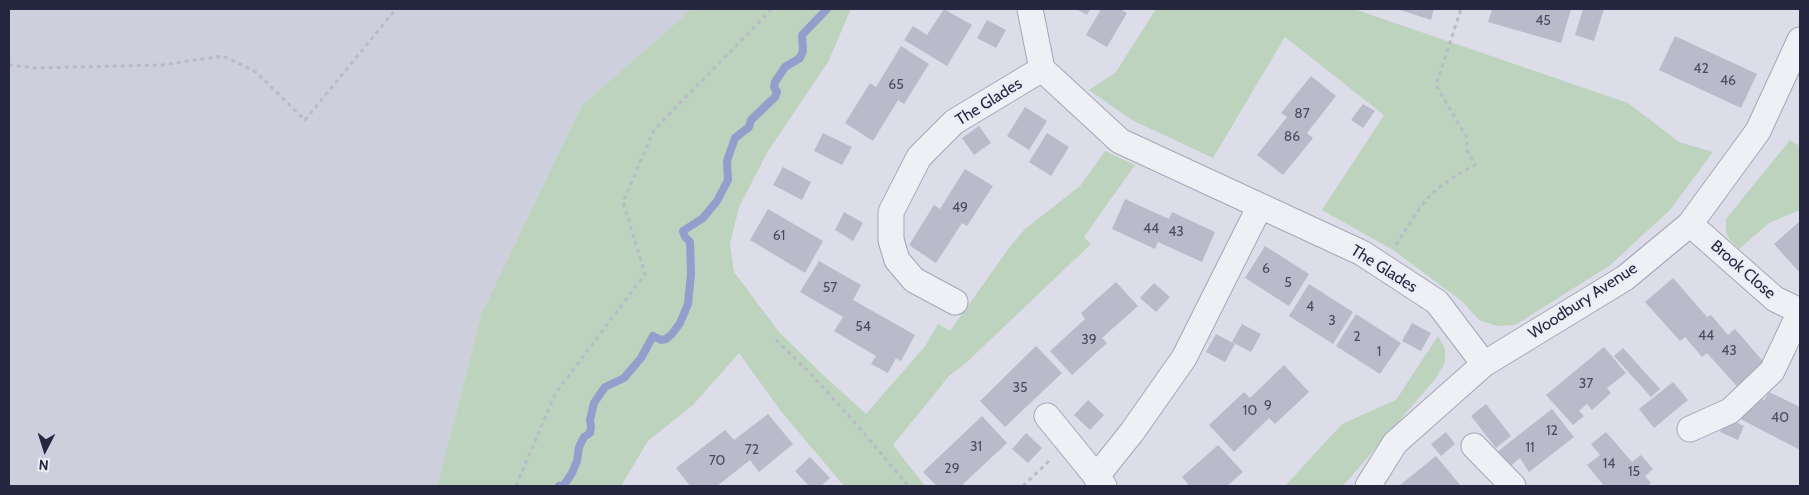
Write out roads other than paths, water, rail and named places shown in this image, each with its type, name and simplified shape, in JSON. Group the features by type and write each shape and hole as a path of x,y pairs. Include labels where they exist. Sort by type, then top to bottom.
{"street":[{"path":"1030,9 1042,69"},
{"name":"Woodbury Avenue","path":"1368,486 1395,443 1484,364 1625,278 1690,224 1758,131 1800,40"},
{"name":"The Glades","path":"955,302 914,280 897,260 891,240 891,212 919,157 954,122 1042,69 1120,141 1362,253 1437,302 1484,364"},
{"path":"1047,416 1100,482 1132,432 1184,358 1260,206"},
{"name":"Brook Close","path":"1690,224 1775,299 1800,312"},
{"path":"1690,429 1730,411 1772,371 1800,312"},
{"path":"1474,446 1513,486"}],"waterway":[{"path":"559,486 564,485 572,473 577,461 579,447 584,437 590,433 590,420 594,403 605,387 624,378 641,358 653,336 661,340 666,339 680,323 688,304 691,274 690,242 685,237 683,231 703,218 717,201 728,180 727,161 735,138 749,127 751,120 775,97 777,92 774,87 775,82 785,67 800,58 803,51 802,35 827,9"}]}
